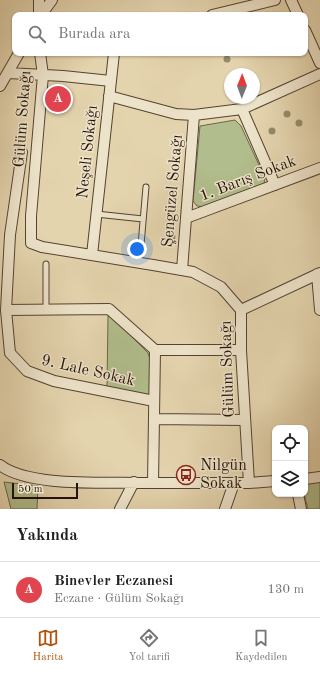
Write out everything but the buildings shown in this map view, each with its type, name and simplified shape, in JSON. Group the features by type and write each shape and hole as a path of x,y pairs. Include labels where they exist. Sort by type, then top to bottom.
{"street":[{"path":"39,0 40,12"},
{"path":"42,12 52,0"},
{"path":"225,12 275,0"},
{"path":"291,0 297,12"},
{"path":"308,37 320,63"},
{"path":"0,86 18,56"},
{"name":"Gülüm Sokağı","path":"40,56 43,76 31,216 31,243 42,247 193,272 221,287 241,310 241,350 249,484"},
{"name":"Neşeli Sokağı","path":"92,255 114,56"},
{"path":"8,73 63,76 111,81"},
{"path":"109,96 176,114 194,115 242,109 320,74"},
{"path":"242,109 275,185"},
{"name":"Şengüzel Sokağı","path":"182,270 194,115"},
{"name":"9. Lale Sokak","path":"22,152 10,235 6,310 10,353 27,371 54,381 154,401"},
{"name":"1. Barış Sokak","path":"186,218 320,168"},
{"path":"241,310 318,273 320,310"},
{"path":"6,310 110,309 155,350 241,350"},
{"path":"153,483 155,350"},
{"path":"154,419 245,420"},
{"path":"0,465 28,477 68,482 249,484 272,481"},
{"path":"308,479 320,477"},
{"path":"120,509 134,482"},
{"path":"224,509 234,483"},
{"path":"299,497 301,509"}],"lane":[{"path":"141,245 146,187"},
{"path":"96,214 143,218"},
{"path":"46,264 46,310"}],"green space":[{"path":"235,120 241,126 265,178 264,184 206,207 197,206 193,201 200,126"},
{"path":"108,316 112,316 148,353 151,362 150,395 107,387"},
{"path":"320,480 320,509 308,509 305,497 308,497 308,483"},
{"path":"4,482 38,486 37,509 11,509"}],"place":[{"name":"Binevler Eczanesi","path":"58,99"},
{"name":"Nilgün Sokak","path":"186,475"}]}
